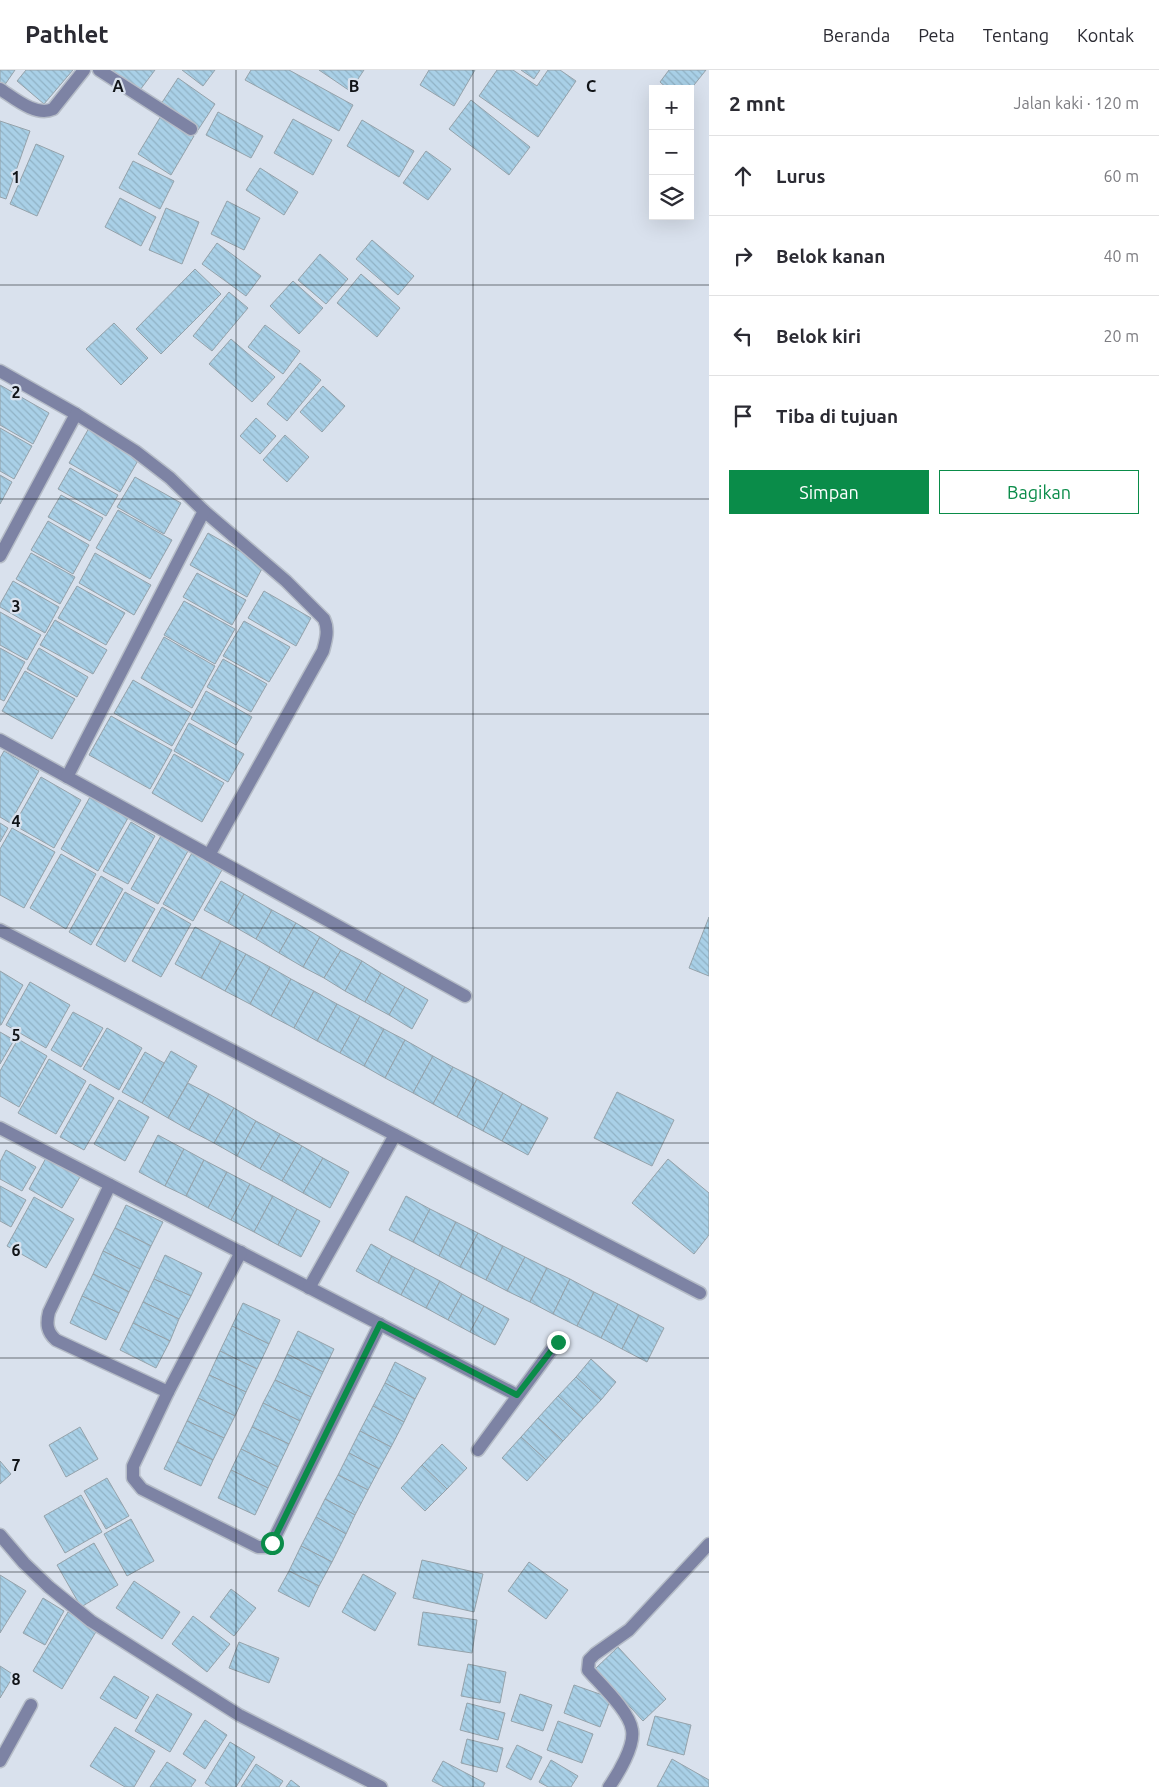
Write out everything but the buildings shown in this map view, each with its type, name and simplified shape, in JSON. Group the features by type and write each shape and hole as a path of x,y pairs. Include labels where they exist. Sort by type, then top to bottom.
{"street":[{"path":"0,89 34,110 48,111 53,109 84,70"},
{"path":"99,70 191,129"},
{"path":"0,371 76,414 135,451 170,478 204,511 286,581 324,620 327,628 323,650 209,855"},
{"path":"0,556 76,414"},
{"path":"67,777 204,511"},
{"path":"0,740 465,996"},
{"path":"0,930 700,1292"},
{"path":"0,1128 517,1395"},
{"path":"309,1288 395,1135"},
{"path":"110,1185 49,1312 48,1328 50,1334 56,1340 168,1392"},
{"path":"241,1252 168,1392 132,1466 132,1473 136,1483 142,1489 258,1547 268,1547 272,1543 380,1324"},
{"path":"478,1450 558,1342"},
{"path":"0,1535 36,1575 90,1621 239,1715 381,1787"},
{"path":"609,1787 626,1757 632,1740 632,1728 622,1708 588,1670 589,1660 629,1630 709,1544"},
{"path":"0,1762 31,1706"}],"route":[{"path":"272,1543 380,1324 517,1395 558,1342"}]}
